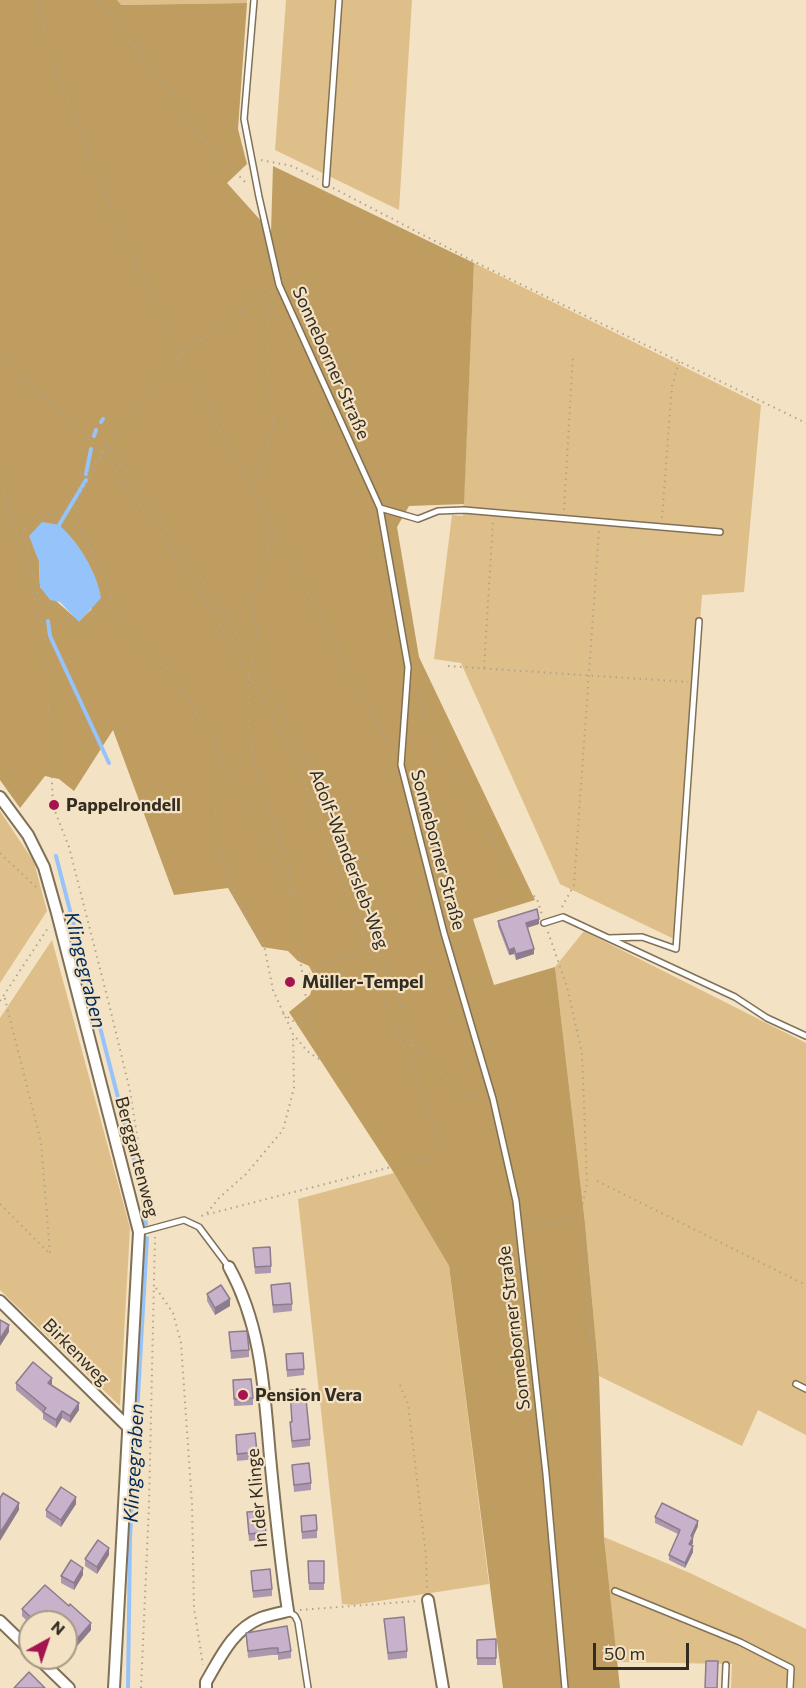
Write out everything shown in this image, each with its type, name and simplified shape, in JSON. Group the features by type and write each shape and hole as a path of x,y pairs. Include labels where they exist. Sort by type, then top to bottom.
{"street":[{"name":"Berggartenweg","path":"0,797 28,835 44,867 139,1232 114,1688"},
{"name":"In der Klinge","path":"229,1267 242,1291 250,1314 263,1371 279,1556 288,1611"},
{"name":"Birkenweg","path":"0,1301 129,1428"},
{"path":"428,1600 443,1688"},
{"path":"206,1685 239,1633 249,1624 261,1618 288,1611"},
{"path":"0,1621 18,1638"},
{"path":"50,1670 69,1688"}],"lane":[{"name":"Sonneborner Straße","path":"254,0 244,118 259,197 279,285 380,508 408,667 401,765 444,933 493,1099 516,1201 546,1474 565,1688"},
{"path":"326,184 339,0"},
{"path":"380,508 418,519 438,511 464,510 720,532"},
{"path":"609,938 642,938 676,949 699,621"},
{"path":"544,923 563,917 735,997 767,1018 806,1036"},
{"path":"139,1232 184,1220 199,1227 229,1267"},
{"path":"796,1384 806,1389"},
{"path":"615,1591 740,1642 791,1668 790,1688"},
{"path":"288,1611 295,1616 298,1622 308,1688"},
{"path":"725,1688 726,1665"}],"path":[{"path":"37,0 51,58 112,212 179,355 401,765"},
{"path":"96,0 148,64 206,143 259,197"},
{"path":"252,158 292,166 477,263 806,423"},
{"path":"279,285 179,355 106,446 80,494 76,520 105,575 111,599 137,644 169,670 216,748 295,903"},
{"path":"252,488 265,458 273,423 267,379 267,315 279,285"},
{"path":"564,519 573,355"},
{"name":"Adolf-Wandersleb-Weg","path":"0,357 103,453 215,616 249,676 299,768 438,1137 437,1150 430,1157 184,1220"},
{"path":"662,527 672,386 679,362"},
{"path":"106,446 133,478 198,574 252,662 308,766 414,1047"},
{"path":"103,453 60,512 33,518 28,521 23,534 35,590 45,606 57,605 78,628 101,613 111,599"},
{"path":"0,477 44,633 54,794"},
{"path":"484,669 494,512"},
{"path":"562,907 574,885 600,522"},
{"path":"273,526 253,605 257,638 249,676 249,737 264,800 289,862 308,1012 300,1026 281,1012"},
{"path":"448,666 695,683"},
{"path":"415,688 438,753 513,874 537,899 567,987 582,1053 587,1184 580,1217 595,1376 600,1517"},
{"path":"216,748 215,826 231,885 264,945 273,990 281,1012 293,1034 307,1051 325,1063"},
{"path":"0,853 40,891"},
{"path":"0,1001 57,913"},
{"path":"304,978 322,963 368,952"},
{"path":"0,1204 50,1254 41,1142 4,995"},
{"path":"207,1214 219,1198 246,1174 283,1130 294,1088 293,1034"},
{"path":"401,1035 444,1076 470,1094 493,1099"},
{"path":"597,1181 806,1285"},
{"path":"518,1228 580,1217"},
{"path":"156,1288 173,1313 181,1343 192,1504 194,1608 206,1685"},
{"path":"288,1611 428,1600 426,1556 408,1404 400,1385"}],"shaded area":[{"path":"0,0 117,0 121,5 247,3 238,129 247,164 227,183 271,232 273,166 474,263 464,504 409,506 397,527 419,657 535,900 473,919 494,985 555,967 585,1223 599,1376 604,1537 620,1688 503,1688 449,1266 394,1173 289,1012 310,995 315,978 309,966 298,961 288,951 262,947 228,888 174,895 113,730 74,791 59,779 45,776 20,808 0,780","holes":["39,562 92,609 79,621 40,587"]},
{"path":"117,0 247,0 247,3 120,5"},
{"path":"286,0 412,0 399,210 275,150"},
{"path":"474,263 761,405 744,592 702,595 676,940 560,884 461,663 434,659 452,515 463,516"},
{"path":"0,811 34,862 47,911 0,983"},
{"path":"584,931 806,1043 806,1435 758,1410 742,1446 599,1376 585,1223 555,967"},
{"path":"52,940 130,1228 120,1406 0,1290 0,1018"},
{"path":"394,1173 449,1266 489,1584 353,1605 342,1604 298,1199"},
{"path":"604,1537 690,1573 806,1629 806,1688 731,1688 732,1664 617,1662"}],"water":[{"path":"42,522 57,525 68,533 81,550 96,579 101,598 79,622 60,602 50,600 40,587 39,562 29,536"}],"building":[{"path":"537,909 539,919 526,923 534,949 516,954 514,948 509,950 498,921"},
{"path":"270,1247 271,1266 255,1267 253,1248"},
{"path":"290,1283 292,1304 273,1305 271,1285"},
{"path":"221,1285 230,1299 215,1308 207,1294"},
{"path":"0,1320 9,1325 0,1339"},
{"path":"247,1331 249,1350 231,1351 229,1332"},
{"path":"303,1353 304,1369 287,1370 286,1354"},
{"path":"33,1362 52,1378 48,1383 79,1403 70,1416 62,1411 56,1420 43,1412 46,1408 16,1383"},
{"path":"251,1379 253,1398 234,1399 233,1380"},
{"path":"305,1389 310,1439 292,1441 290,1390"},
{"path":"255,1433 257,1452 237,1454 236,1435"},
{"path":"309,1463 311,1483 294,1485 292,1465"},
{"path":"61,1487 76,1497 61,1520 46,1510"},
{"path":"3,1493 19,1503 0,1533 0,1498"},
{"path":"662,1503 698,1521 689,1544 693,1546 685,1563 669,1555 680,1530 655,1517"},
{"path":"263,1511 266,1532 249,1534 247,1512"},
{"path":"316,1515 317,1530 302,1532 301,1516"},
{"path":"98,1540 109,1548 97,1567 85,1559"},
{"path":"71,1560 83,1568 74,1583 61,1576"},
{"path":"308,1561 324,1561 324,1583 309,1583"},
{"path":"270,1569 272,1589 253,1591 251,1571"},
{"path":"45,1585 77,1610 23,1610"},
{"path":"78,1611 91,1623 78,1638"},
{"path":"404,1617 407,1651 388,1653 384,1619"},
{"path":"287,1626 291,1651 278,1653 278,1648 272,1648 248,1651 246,1633"},
{"path":"496,1639 496,1658 477,1658 477,1640"},
{"path":"706,1661 718,1661 717,1688 705,1688"},
{"path":"29,1672 45,1688 14,1688"}],"waterway":[{"name":"Klingegraben","path":"94,436 96,430"},
{"name":"Klingegraben","path":"86,474 91,449"},
{"name":"Klingegraben","path":"59,529 59,525 86,480"},
{"name":"Klingegraben","path":"48,621 50,636 109,763"},
{"name":"Klingegraben","path":"56,856 142,1191 146,1224"},
{"name":"Klingegraben","path":"128,1688 130,1538 147,1238"}],"place":[{"name":"Pappelrondell","path":"54,805"},
{"name":"Müller-Tempel","path":"290,982"},
{"name":"Pension Vera","path":"243,1395"}]}
